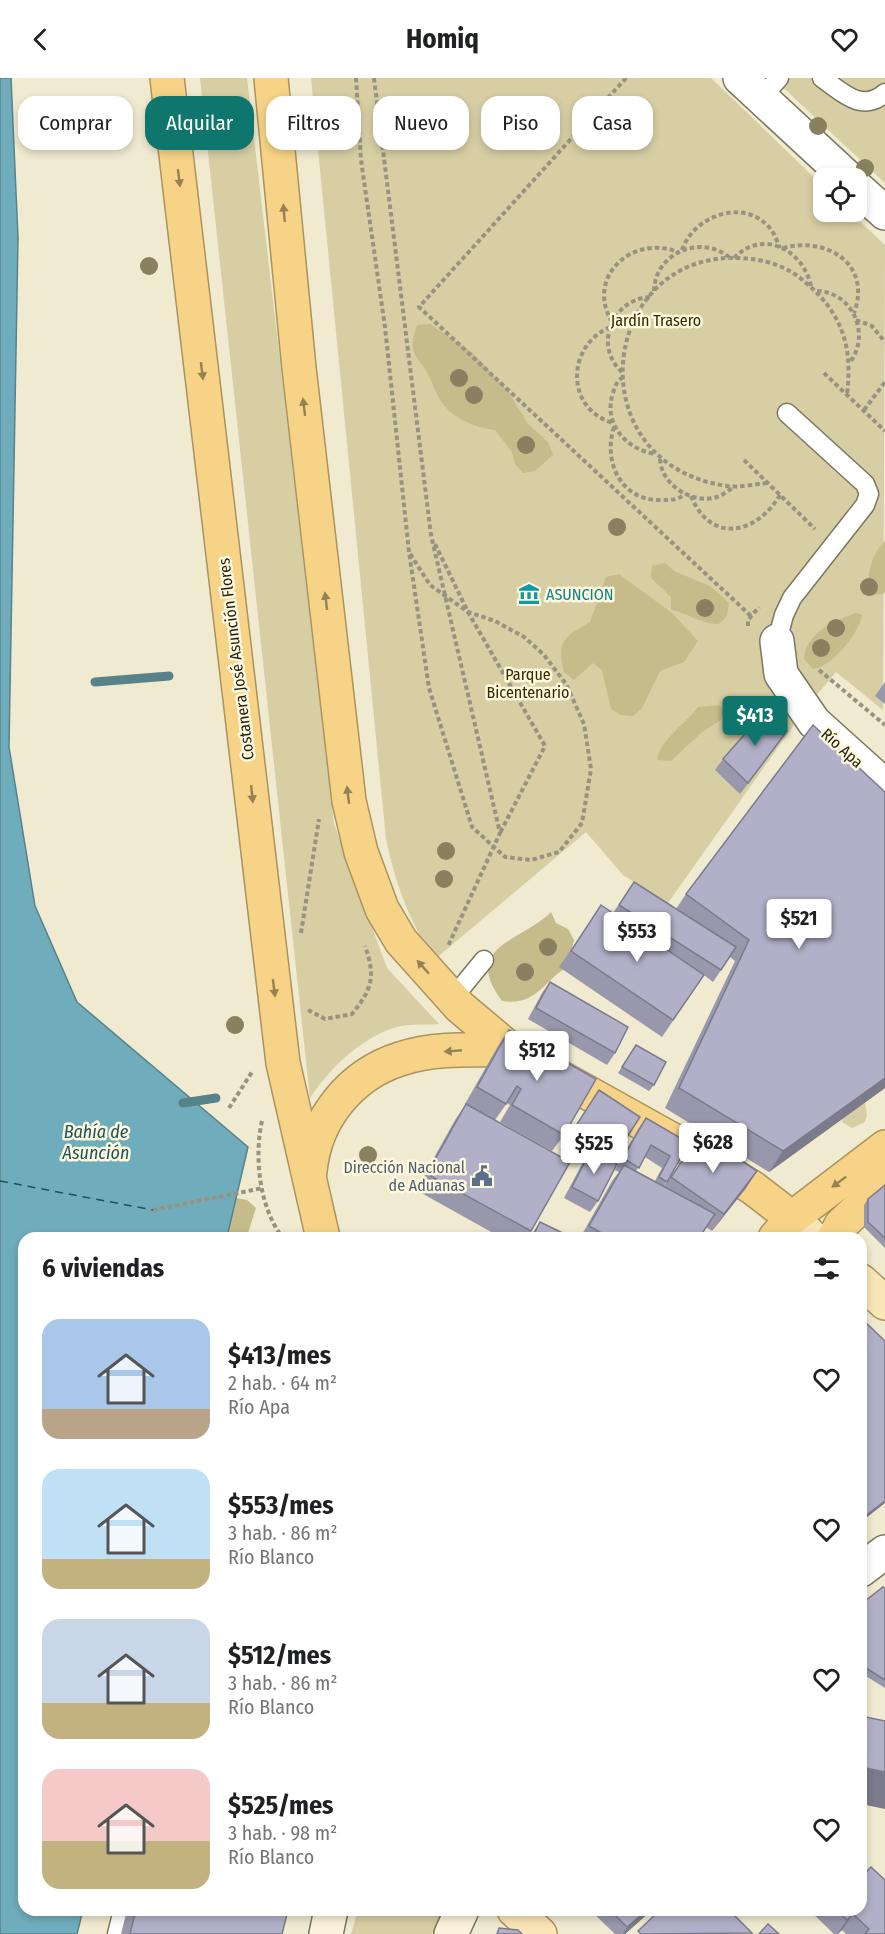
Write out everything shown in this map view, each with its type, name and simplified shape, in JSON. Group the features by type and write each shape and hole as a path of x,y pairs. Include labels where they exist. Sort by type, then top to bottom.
{"highway":[{"name":"Costanera José Asunción Flores","path":"167,78 282,1052 321,1232"},
{"path":"271,78 299,368 349,801 361,852 382,909 401,940 452,999 511,1050 705,1158 753,1188 793,1231 885,1147"},
{"path":"309,1183 311,1161 321,1126 340,1099 366,1075 402,1058 458,1050 511,1050"},
{"path":"838,1232 885,1183"}],"main road":[{"path":"867,1286 885,1303"},
{"path":"520,1916 540,1934"}],"street":[{"path":"760,85 839,168"},
{"path":"867,197 885,213"},
{"name":"Río Apa","path":"777,641 781,674 814,722 885,786"},
{"path":"867,1566 885,1552"},
{"path":"326,1934 330,1916"},
{"path":"451,1934 459,1916"}],"lane":[{"path":"822,78 859,102 875,102 885,93"},
{"path":"777,641 783,615 792,598 865,505 869,494 865,484 787,413"},
{"path":"452,999 484,960"},
{"path":"117,1934 122,1916"}],"path":[{"path":"356,78 361,159 385,327 409,552 429,688 472,827 505,856 531,860 559,852 582,823 591,769 584,724 566,684 544,655 524,637 495,621 468,612 430,585 409,552"},
{"path":"374,78 431,535 500,833"},
{"path":"626,78 418,307 752,616"},
{"path":"654,291 654,282 662,265 680,251 685,240 695,229 724,213 741,212 769,226 782,248 802,262 811,287"},
{"path":"732,258 741,251 754,246 782,248 803,244 818,245 838,254 852,270 858,290 854,313 859,342 850,363"},
{"path":"622,375 607,346 611,324 604,301 605,288 615,266 627,255 645,248 667,248 680,251 707,247 722,251 732,258"},
{"path":"735,486 709,499 685,494 667,478 660,459 636,429 622,393 622,355 633,319 654,291 687,267 732,258 761,259 796,273 824,298 843,330 850,363 847,394"},
{"path":"816,291 835,295 854,313"},
{"path":"650,297 631,301 623,307 611,324 588,340 580,353 577,376 584,402 594,414 613,425 629,445 656,454"},
{"path":"856,320 872,326 885,342"},
{"path":"824,373 885,431"},
{"path":"622,375 610,402 613,425 612,465 616,477 626,488 653,500 670,500 685,494"},
{"path":"864,410 885,382"},
{"path":"660,459 692,478 735,486 767,483"},
{"path":"691,496 700,515 726,528 741,528 758,522 771,509 780,495"},
{"path":"431,535 468,612 545,746 500,833 495,849 447,947"},
{"path":"812,664 885,725"},
{"path":"300,940 322,814 325,824"},
{"path":"303,1008 325,1019 352,1014 368,994 372,968 362,937"},
{"path":"264,1112 257,1150 257,1166 272,1220 279,1232"},
{"path":"153,1210 263,1188"}],"green space":[{"path":"200,78 247,78 249,96 202,96"},
{"path":"311,78 711,78 813,176 813,222 861,222 885,245 883,710 836,672 806,708 668,903 623,875 586,832 434,960 410,916 394,872 386,839 318,150 361,150 361,96 313,96"},
{"path":"773,78 885,78 885,183"},
{"path":"254,138 334,824 387,968 439,1024 401,1026 374,1037 337,1065 310,1098 208,150 254,150"},
{"path":"864,1097 867,1115 865,1122 852,1128 842,1122 845,1107"},
{"path":"356,1916 441,1916 432,1934 351,1934"}],"shaded area":[{"path":"430,324 473,353 508,391 528,424 548,442 553,455 535,471 523,473 515,464 512,452 495,430 479,427 463,420 443,405 413,349 417,325"},
{"path":"885,541 885,593 871,596 870,567 880,546"},
{"path":"665,563 674,571 710,586 729,603 727,616 719,624 712,624 671,610 671,597 651,578 652,566"},
{"path":"619,574 672,613 698,641 684,662 660,671 642,708 633,716 621,715 611,709 602,670 593,663 574,680 564,672 561,653 562,646 569,636 590,622 606,577"},
{"path":"856,613 862,615 850,639 836,656 813,669 804,659 809,642 830,624"},
{"path":"719,705 724,711 721,720 702,732 671,761 658,760 658,754 667,740 698,707"},
{"path":"551,912 556,923 568,929 574,940 567,967 531,996 514,1002 502,1001 491,983 488,968 492,957 500,947"},
{"path":"235,1198 247,1200 256,1208 248,1232 227,1232"}],"water":[{"name":"Bahía de Asunción","path":"0,78 11,78 18,238 9,747 35,906 77,1002 248,1147 228,1232 18,1232 18,1916 82,1916 77,1934 0,1934"}],"building":[{"path":"765,711 787,731 748,783 723,759"},
{"path":"813,725 885,792 885,1078 783,1151 679,1088 749,940 686,894"},
{"path":"634,882 736,947 721,970 619,905"},
{"path":"601,905 704,975 673,1020 571,951"},
{"path":"550,982 628,1027 615,1053 536,1008"},
{"path":"509,1030 596,1079 564,1135 512,1105 521,1089 517,1086 506,1104 477,1087"},
{"path":"636,1045 666,1062 654,1085 622,1067"},
{"path":"599,1090 640,1117 620,1148 597,1134 586,1150 568,1138"},
{"path":"466,1104 570,1162 531,1231 427,1174"},
{"path":"646,1118 689,1143 667,1182 659,1177 670,1156 651,1145 639,1168 623,1158"},
{"path":"701,1134 757,1171 724,1214 671,1177"},
{"path":"591,1150 617,1164 598,1201 572,1187"},
{"path":"624,1165 715,1214 703,1232 600,1232 589,1226"},
{"path":"885,1185 885,1238 868,1222 868,1199"},
{"path":"540,1222 561,1232 535,1232"},
{"path":"867,1324 885,1341 885,1501 867,1514"},
{"path":"883,1587 885,1588 885,1680 867,1669 867,1599"},
{"path":"867,1717 885,1721 885,1772 867,1768"},
{"path":"871,1867 885,1880 885,1934 865,1934 869,1929 855,1916 867,1916 867,1871"},
{"path":"134,1916 286,1916 282,1934 130,1934"},
{"path":"616,1916 640,1916 627,1927"},
{"path":"654,1916 735,1916 752,1933 641,1934 638,1931"},
{"path":"768,1924 779,1934 759,1934"},
{"path":"499,1928 518,1930 522,1934 497,1934"}],"waterway":[{"path":"95,682 169,676"},
{"path":"183,1103 216,1098"}],"ferry route":[{"path":"0,1181 153,1210"}],"place":[{"name":"ASUNCION","path":"529,594"},
{"name":"Dirección Nacional de Aduanas","path":"482,1176"}],"park label":[{"name":"Jardín Trasero","path":"656,320"},
{"name":"Parque Bicentenario","path":"528,683"}]}
